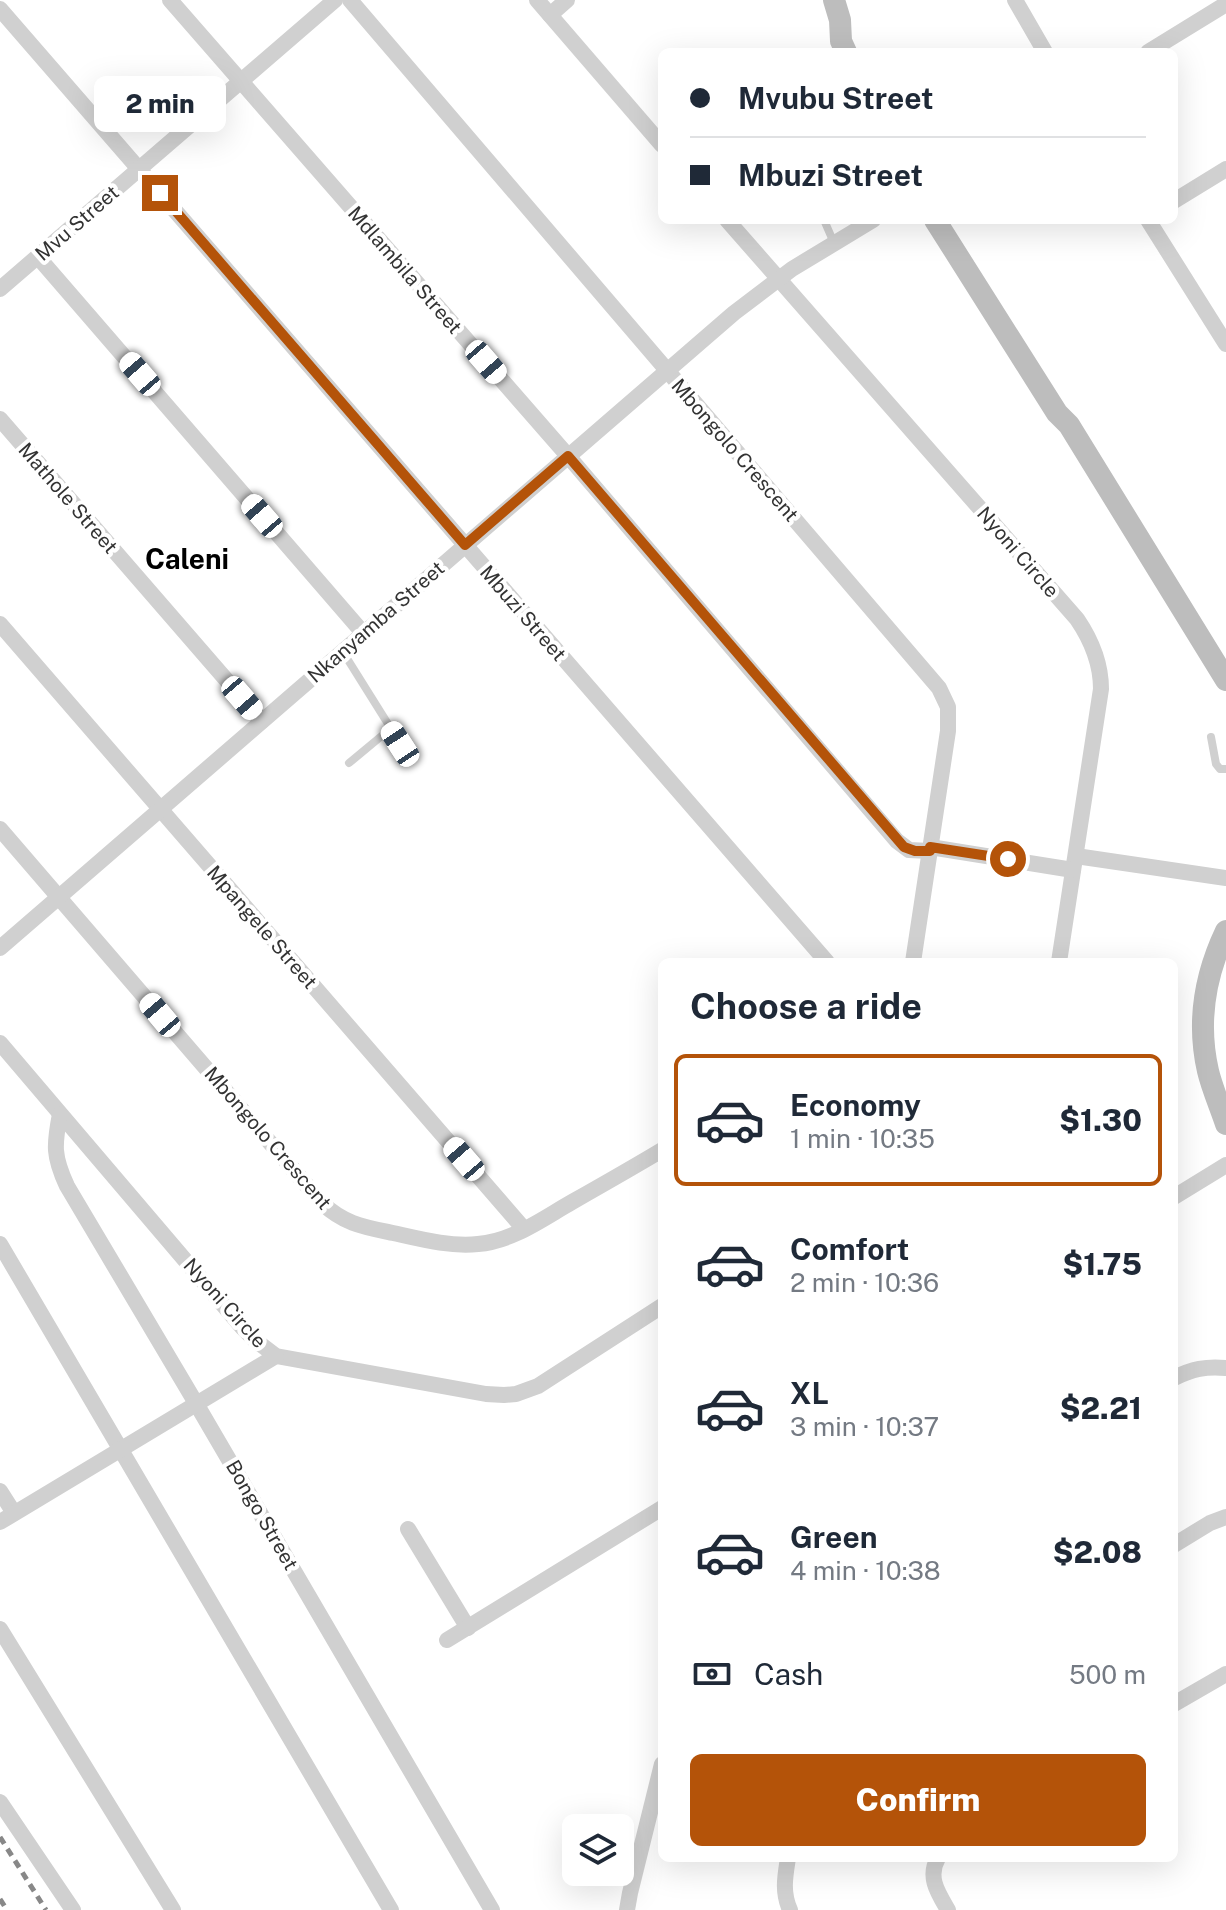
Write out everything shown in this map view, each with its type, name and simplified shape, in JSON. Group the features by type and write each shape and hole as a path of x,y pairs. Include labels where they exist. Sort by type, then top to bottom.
{"street":[{"name":"Mdlambila Street","path":"170,0 568,456 892,835 909,850"},
{"name":"Mvu Street","path":"0,289 335,0"},
{"name":"Mbongolo Crescent","path":"350,0 923,667 944,696 948,707 948,731 914,958"},
{"path":"537,0 658,140"},
{"path":"550,15 567,0"},
{"path":"1015,0 1043,48"},
{"path":"1154,48 1226,4"},
{"name":"Mbuzi Street","path":"0,9 824,958"},
{"path":"837,10 844,48"},
{"path":"837,10 859,48"},
{"path":"1178,199 1226,169"},
{"name":"Nyoni Circle","path":"730,224 1085,630 1100,667 1101,689 1060,958"},
{"name":"Nkanyamba Street","path":"0,948 734,313 778,279 866,224"},
{"path":"938,224 1057,413 1069,425 1226,680"},
{"path":"953,224 1065,410 1069,425"},
{"path":"1151,224 1226,344"},
{"path":"38,257 364,634"},
{"name":"Mathole Street","path":"0,419 262,721"},
{"name":"Mpangele Street","path":"0,624 524,1229"},
{"name":"Mbongolo Crescent","path":"0,829 322,1203 338,1217 359,1226 403,1236 465,1245 502,1240 658,1152"},
{"path":"924,886 909,850 930,849 1226,878"},
{"path":"1226,931 1205,989 1203,1029 1208,1072 1226,1124"},
{"name":"Nyoni Circle","path":"0,1043 242,1327 276,1356 504,1395 528,1391 553,1378 658,1309"},
{"name":"Bongo Street","path":"60,1114 55,1153 67,1186 492,1910"},
{"path":"1178,1195 1226,1165"},
{"path":"0,1244 391,1910"},
{"path":"0,1491 7,1518 276,1356"},
{"path":"1178,1376 1194,1369 1226,1368"},
{"path":"447,1640 658,1510"},
{"path":"1178,1543 1226,1517"},
{"path":"408,1529 468,1628"},
{"path":"0,1629 173,1910"},
{"path":"1178,1702 1226,1674"},
{"path":"627,1910 658,1780"},
{"path":"0,1802 73,1910"},
{"path":"787,1862 784,1885 790,1910"},
{"path":"936,1862 932,1875 948,1910"}],"lane":[{"path":"826,224 834,243"},
{"path":"343,651 410,759"},
{"path":"349,763 390,729"},
{"path":"1211,737 1216,764 1220,769 1226,769"}],"railway":[{"path":"0,1837 46,1910"},
{"path":"0,1899 7,1910"}],"district":[{"name":"Caleni","path":"187,558"}],"route":[{"path":"160,193 465,545 568,456 904,847 930,851 930,847 1008,859"}]}
